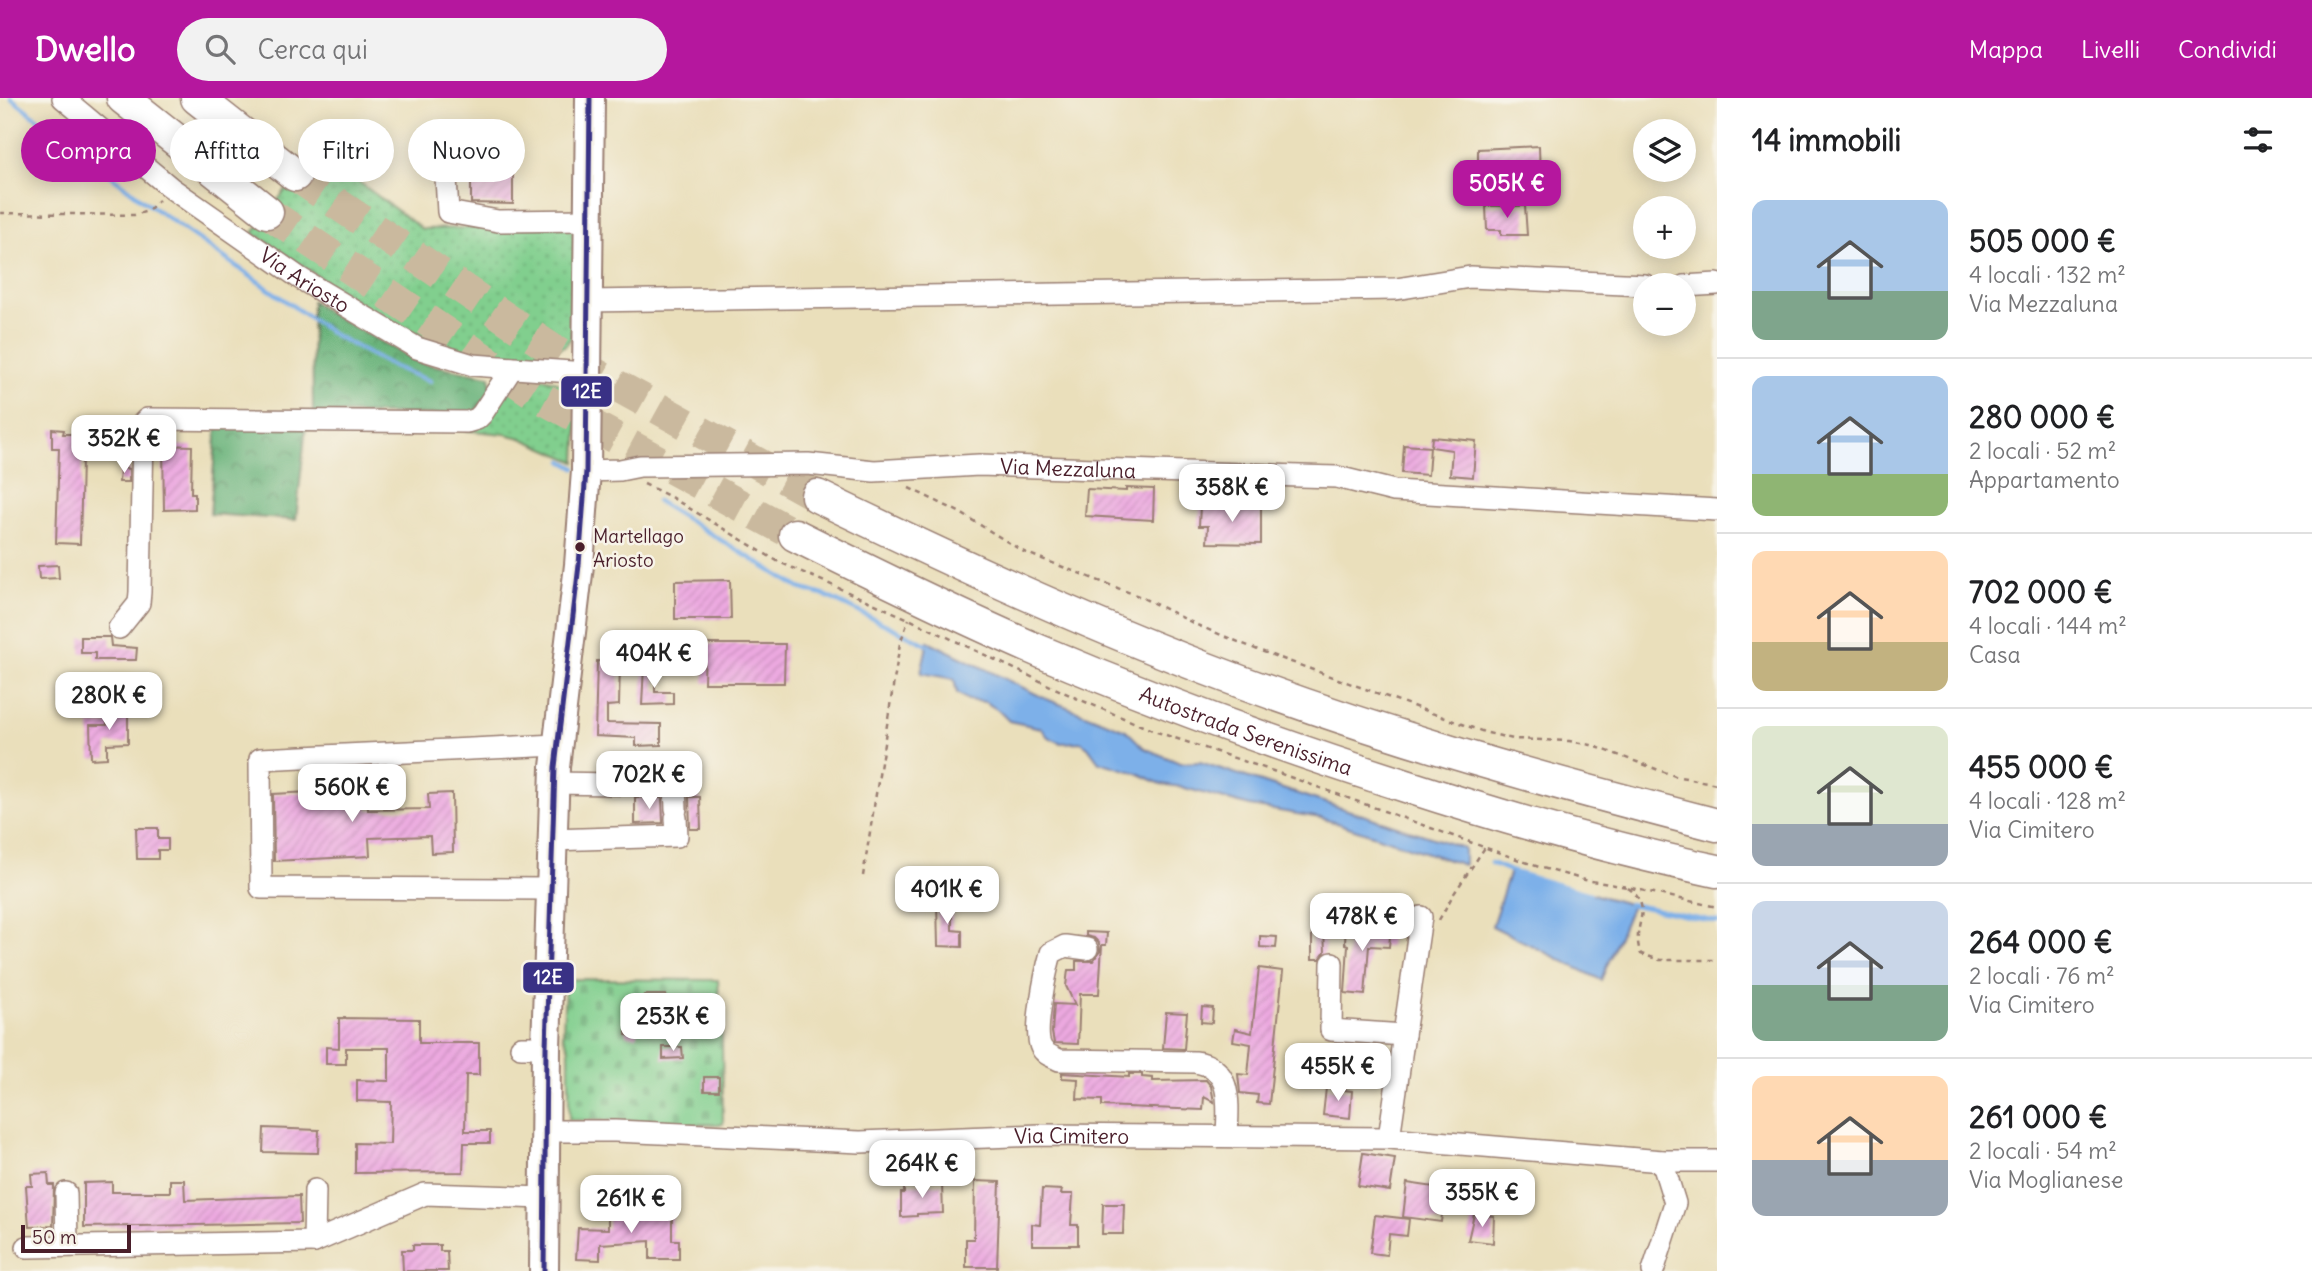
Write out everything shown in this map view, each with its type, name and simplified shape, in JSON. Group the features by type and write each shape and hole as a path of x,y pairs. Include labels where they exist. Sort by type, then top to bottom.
{"highway":[{"path":"123,98 267,212"},
{"path":"197,98 295,175"},
{"name":"Autostrada Serenissima","path":"817,496 1067,613 1209,670 1351,721 1483,762 1717,825"},
{"name":"Autostrada Serenissima","path":"795,535 1044,653 1332,762 1473,808 1717,871"}],"main road":[{"path":"544,1271 545,1131 533,1047 548,977 554,783 579,565 586,471 590,98"}],"street":[{"name":"Via Ariosto","path":"63,98 171,188 300,279 416,348 473,365 586,373"},
{"path":"447,182 449,212 498,221 588,220"},
{"path":"587,301 1396,289 1469,276 1633,284"},
{"path":"1696,285 1717,284"},
{"path":"119,628 139,603 143,423 147,419 467,422 482,414 512,368"},
{"name":"Via Mezzaluna","path":"586,471 620,470 640,466 808,464 874,471 979,465 1337,477 1394,491 1717,510"},
{"path":"550,889 261,888 260,760 557,745"},
{"path":"551,841 677,836 674,785 554,783"},
{"path":"1389,1138 1420,926"},
{"path":"1087,949 1065,946 1051,953 1038,1031 1041,1047 1046,1054 1059,1060 1195,1062 1211,1065 1217,1071 1228,1097 1227,1136"},
{"path":"1332,963 1331,1030 1404,1035"},
{"name":"Via Cimitero","path":"545,1131 615,1131 860,1142 1041,1135 1389,1138 1662,1161 1717,1161"},
{"path":"1653,1271 1675,1203 1662,1161"},
{"path":"314,1242 315,1190"},
{"path":"66,1193 67,1246"},
{"path":"27,1247 314,1242 425,1194 544,1198"}],"path":[{"path":"0,213 134,215 148,211 156,203"},
{"path":"874,471 959,512 1024,552 1141,597 1197,625 1258,650 1484,732 1513,738 1591,745 1675,776 1717,784"},
{"path":"863,876 887,739 900,643 909,620"},
{"path":"1420,926 1437,922 1443,915 1486,846"},
{"path":"1627,887 1641,901 1642,912 1636,938 1641,954 1660,960 1717,960"}],"green space":[{"path":"298,174 298,182 359,182 422,229 578,226 576,330 566,345 546,355 490,355 435,344 382,319 253,233"},
{"path":"312,301 328,313 420,363 490,376 491,392 472,415 313,413"},
{"path":"515,376 556,382 574,396 578,423 576,462 521,438 451,429"},
{"path":"217,424 306,426 296,520 210,514"},
{"path":"565,979 718,980 723,1124 664,1125 663,1121 569,1120 569,1048 563,1036"}],"water":[{"path":"928,641 1044,698 1126,730 1144,748 1180,763 1200,762 1464,848 1464,865 1321,818 1250,806 1161,784 1137,773 1099,762 1081,742 1061,743 1048,737 1041,728 1009,721 985,702 968,700 957,693 954,679 921,673"},
{"path":"1510,871 1632,905 1601,980 1492,926"}],"building":[{"path":"1539,146 1540,177 1462,179 1462,162 1478,162 1478,149"},
{"path":"471,182 513,182 513,204 471,203"},
{"path":"1486,206 1525,206 1527,235 1501,235 1501,230 1487,230"},
{"path":"52,429 64,430 63,434 83,434 83,441 118,441 118,459 82,459 80,544 56,543 59,448 52,448"},
{"path":"1432,437 1476,441 1473,477 1450,475 1452,450 1431,447"},
{"path":"163,445 192,446 191,493 195,493 195,509 164,510"},
{"path":"1404,445 1430,447 1428,475 1402,473"},
{"path":"120,468 129,469 129,482 119,482"},
{"path":"1126,488 1154,489 1153,520 1085,516 1087,489 1126,491"},
{"path":"1200,505 1261,507 1261,544 1207,543 1208,526 1199,526"},
{"path":"58,565 59,578 39,579 38,566"},
{"path":"730,580 731,619 675,619 675,581"},
{"path":"81,637 110,637 111,646 137,648 136,660 95,660 95,653 81,653"},
{"path":"705,644 785,644 784,683 704,683"},
{"path":"597,661 620,662 619,705 607,706 607,723 661,724 661,745 636,746 636,738 595,736"},
{"path":"644,666 655,666 655,692 673,692 673,704 642,705"},
{"path":"106,708 128,708 128,743 107,744 107,758 91,759 90,725 107,725"},
{"path":"367,789 368,810 429,809 428,794 452,793 453,852 431,853 430,836 369,838 370,856 274,861 273,794"},
{"path":"635,797 662,798 663,823 635,824"},
{"path":"689,797 700,797 701,829 690,829"},
{"path":"136,828 158,828 158,839 168,839 168,850 158,850 158,859 137,859"},
{"path":"937,901 952,901 952,930 962,931 962,947 938,946"},
{"path":"1346,923 1391,926 1389,947 1369,946 1365,995 1345,993 1348,945 1345,944"},
{"path":"1312,930 1324,930 1325,952 1320,959 1312,959"},
{"path":"1086,932 1107,933 1106,945 1102,945 1099,994 1080,994 1078,1044 1054,1043 1054,1004 1075,1005 1066,986 1068,970 1076,970 1076,961 1093,961 1100,951 1099,943 1086,936"},
{"path":"1260,936 1277,937 1276,948 1260,947"},
{"path":"1259,968 1283,971 1269,1104 1257,1103 1258,1095 1240,1093 1238,1074 1248,1075 1251,1044 1233,1041 1235,1029 1252,1033"},
{"path":"666,995 665,1017 638,1017 637,1036 626,1035 627,997"},
{"path":"1202,1007 1213,1008 1212,1023 1201,1022"},
{"path":"1166,1012 1187,1013 1184,1049 1163,1048"},
{"path":"339,1018 419,1019 419,1043 479,1043 479,1075 466,1075 465,1131 490,1131 490,1143 464,1143 463,1172 355,1173 355,1143 390,1144 391,1102 357,1101 357,1080 389,1081 389,1048 346,1048 346,1064 326,1064 326,1047 339,1048"},
{"path":"663,1047 682,1047 683,1058 663,1059"},
{"path":"1062,1073 1129,1077 1129,1074 1142,1074 1142,1077 1153,1078 1153,1081 1206,1080 1211,1086 1214,1102 1204,1097 1203,1110 1102,1106 1102,1100 1077,1099 1078,1079 1062,1078"},
{"path":"704,1077 719,1077 719,1091 704,1091"},
{"path":"1326,1088 1352,1091 1350,1118 1323,1115"},
{"path":"264,1128 319,1130 318,1153 263,1152"},
{"path":"1363,1153 1395,1158 1390,1191 1358,1186"},
{"path":"48,1173 49,1185 54,1185 53,1226 29,1227 26,1186 32,1186 31,1174"},
{"path":"170,1180 184,1180 185,1200 299,1196 300,1223 84,1227 84,1183 112,1182 112,1192 170,1192"},
{"path":"975,1181 1000,1182 997,1267 966,1267 966,1239 974,1239"},
{"path":"1407,1183 1448,1189 1441,1222 1403,1217"},
{"path":"942,1184 943,1213 901,1217 901,1193 904,1193 904,1185"},
{"path":"1042,1189 1062,1190 1061,1194 1073,1194 1071,1225 1078,1225 1078,1245 1032,1245 1032,1224 1040,1225"},
{"path":"1103,1204 1124,1204 1123,1234 1102,1234"},
{"path":"608,1211 672,1212 672,1240 679,1240 679,1259 650,1259 650,1241 600,1244 600,1260 576,1259 578,1228 608,1229"},
{"path":"1474,1214 1494,1216 1493,1243 1468,1240"},
{"path":"1375,1215 1409,1219 1407,1236 1389,1234 1387,1255 1370,1253"},
{"path":"413,1245 440,1245 440,1251 447,1251 448,1271 403,1271 402,1250 413,1250"}],"waterway":[{"path":"11,98 144,201 334,335 394,367 430,381"},
{"path":"563,461 575,468"},
{"path":"657,501 799,588 826,596 930,646"},
{"path":"1491,863 1590,894"},
{"path":"1629,904 1717,922"}],"tunnel":[{"path":"295,175 556,352 817,496"},
{"path":"267,212 540,397 795,535"}],"transit line":[{"name":"12E","path":"544,1271 546,1047 555,767 579,565 586,471 590,98"}],"place":[{"name":"Martellago Ariosto","path":"580,547"}]}
